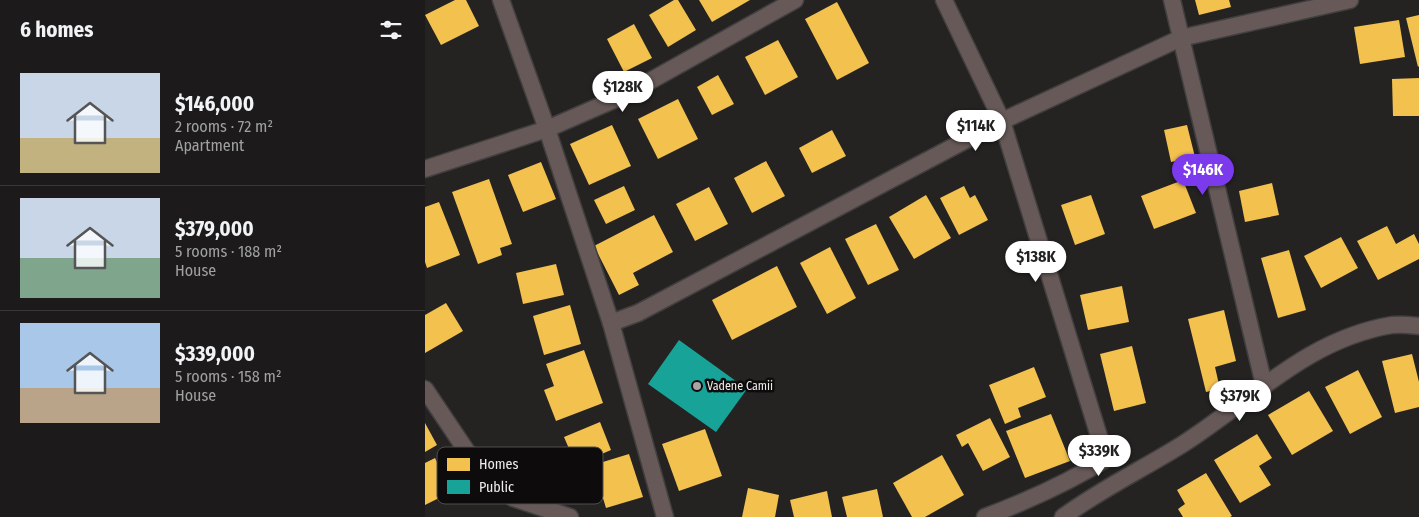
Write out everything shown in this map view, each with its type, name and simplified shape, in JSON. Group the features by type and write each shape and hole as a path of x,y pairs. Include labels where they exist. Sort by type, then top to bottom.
{"street":[{"path":"501,0 547,129 611,323 665,517"},
{"path":"425,169 547,129 625,95 795,0"},
{"path":"944,0 1001,121 1106,459 1119,481"},
{"path":"1172,0 1264,385"},
{"path":"611,323 647,308 1001,121 1181,38 1350,0"},
{"path":"1063,517 1184,443 1306,357 1355,334 1394,325 1419,326"},
{"path":"425,389 464,447"},
{"path":"985,517 1029,500 1082,474 1106,459"},
{"path":"531,504 570,517"}],"building: Homes":[{"path":"455,0 466,0 479,26 441,45 425,15"},
{"path":"674,0 678,0 696,30 668,47 649,15"},
{"path":"699,0 750,0 712,22"},
{"path":"1195,0 1229,0 1231,7 1199,15"},
{"path":"837,2 869,63 837,80 805,19"},
{"path":"1419,15 1419,66 1418,67 1406,18"},
{"path":"1399,20 1405,57 1360,64 1354,27"},
{"path":"634,24 652,58 624,72 607,39"},
{"path":"778,40 798,77 765,95 745,57"},
{"path":"718,75 734,104 712,115 697,87"},
{"path":"1419,78 1419,116 1393,116 1392,79"},
{"path":"678,99 698,139 658,159 638,119"},
{"path":"612,125 631,166 589,185 570,144"},
{"path":"1187,125 1195,157 1171,162 1164,130"},
{"path":"832,130 846,156 812,173 799,148"},
{"path":"766,161 785,196 752,213 734,178"},
{"path":"541,162 556,199 523,212 508,175"},
{"path":"489,179 512,244 500,248 502,255 478,264 452,192"},
{"path":"1183,180 1196,213 1154,229 1141,196"},
{"path":"1272,183 1279,215 1245,222 1239,191"},
{"path":"624,186 635,210 606,224 594,200"},
{"path":"964,186 970,198 975,195 988,220 959,235 940,198"},
{"path":"709,187 728,224 695,241 676,204"},
{"path":"926,195 951,238 914,259 889,217"},
{"path":"1091,195 1105,234 1075,245 1061,205"},
{"path":"439,202 460,255 427,268 425,262 425,207"},
{"path":"654,215 673,252 633,273 639,285 619,295 594,246"},
{"path":"876,224 899,270 868,285 845,239"},
{"path":"1387,226 1396,244 1414,234 1419,244 1419,259 1378,280 1357,241"},
{"path":"1341,237 1358,268 1321,288 1304,256"},
{"path":"830,247 856,298 827,314 800,263"},
{"path":"1289,250 1306,310 1278,318 1261,258"},
{"path":"556,264 564,295 523,304 516,273"},
{"path":"777,266 797,307 732,340 712,300"},
{"path":"1122,286 1129,322 1088,330 1080,295"},
{"path":"446,303 463,331 425,353 425,315"},
{"path":"570,305 581,344 544,355 533,316"},
{"path":"1224,310 1236,361 1215,367 1220,389 1206,392 1188,319"},
{"path":"1132,346 1146,403 1114,411 1100,354"},
{"path":"584,350 603,403 556,421 544,390 554,386 546,364"},
{"path":"1412,354 1419,382 1419,407 1395,413 1382,361"},
{"path":"1034,367 1046,397 1018,408 1021,417 1005,424 989,385"},
{"path":"1358,370 1382,417 1350,434 1325,387"},
{"path":"1309,391 1333,431 1292,455 1268,415"},
{"path":"1051,414 1070,461 1025,478 1006,431"},
{"path":"990,418 1010,457 983,471 968,443 962,447 956,435"},
{"path":"600,422 611,450 603,453 603,447 568,447 564,437"},
{"path":"425,423 437,445 425,452"},
{"path":"705,429 722,476 679,491 662,444"},
{"path":"1257,434 1272,458 1259,466 1271,485 1240,503 1214,460"},
{"path":"629,454 643,497 606,508 603,498 603,462"},
{"path":"942,455 964,495 925,517 912,517 893,483"},
{"path":"435,458 437,462 437,499 425,505 425,463"},
{"path":"1206,473 1232,516 1183,517 1178,509 1185,504 1177,490"},
{"path":"748,488 779,495 775,517 742,517"},
{"path":"877,489 883,517 847,517 842,497"},
{"path":"827,491 832,517 794,517 790,500"}],"building: Public":[{"name":"Vadene Camii","path":"679,340 747,389 716,432 648,384"}],"place":[{"name":"Vadene Camii","path":"697,386"}]}
